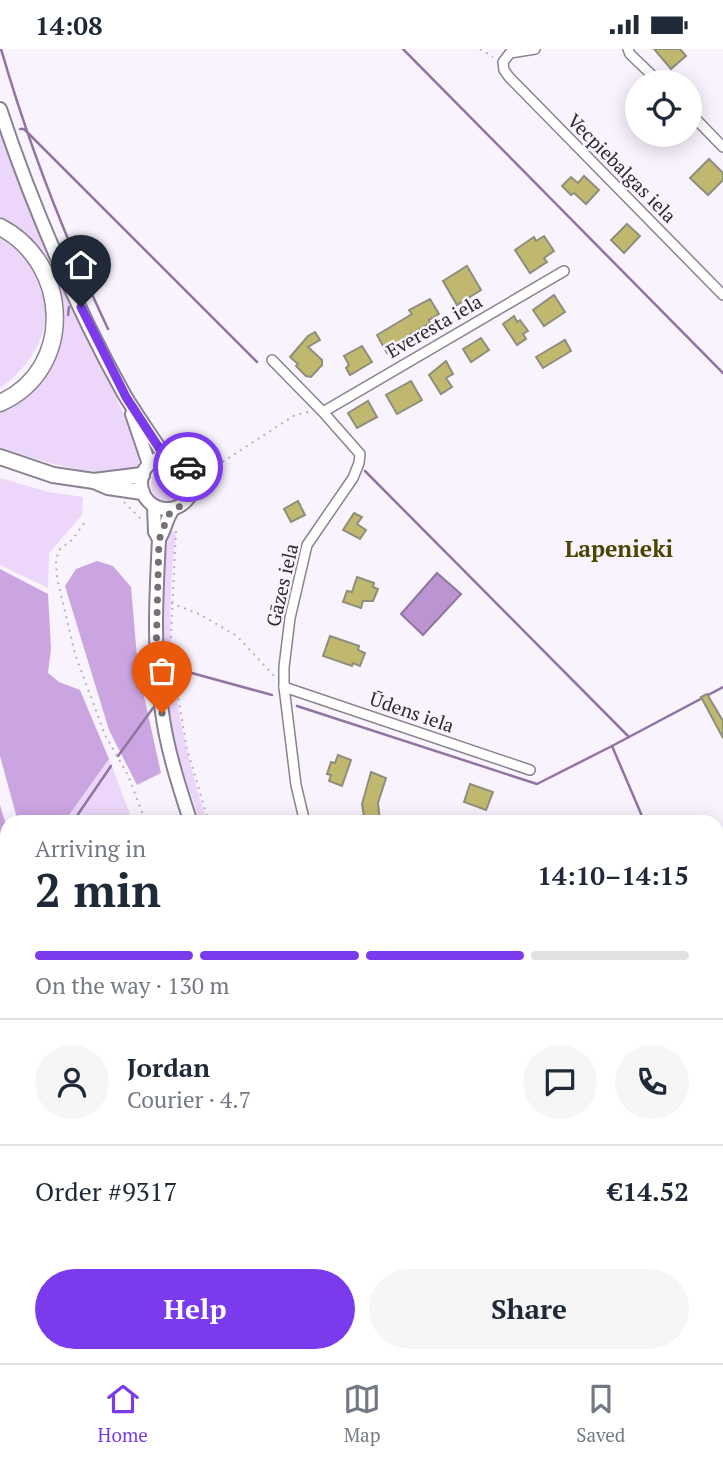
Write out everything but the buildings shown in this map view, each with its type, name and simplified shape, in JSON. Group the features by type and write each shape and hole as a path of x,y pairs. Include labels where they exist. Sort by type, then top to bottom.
{"highway":[{"path":"0,227 22,240 41,265 54,297 55,314 50,347 40,366 22,389 0,403"}],"main road":[{"path":"0,109 66,276 126,397 165,457 181,461 188,467 193,481 192,493 187,501 173,509 161,510 154,507 142,492 53,475 0,457"},
{"path":"126,397 145,469 142,492"},
{"path":"94,481 145,469 165,457"},
{"path":"154,507 155,533 159,539"},
{"path":"173,509 159,539 156,655 162,713 172,761 189,815"}],"street":[{"path":"503,62 510,53 535,49"},
{"path":"628,49 647,70"},
{"name":"Vecpiebalgas iela","path":"503,62 509,77 723,295"},
{"path":"702,125 723,147"},
{"name":"Everesta iela","path":"321,411 564,271"},
{"name":"Gāzes iela","path":"272,360 360,454 359,463 347,487 307,545 290,618 284,687 296,785 303,815"},
{"name":"Ūdens iela","path":"284,687 530,770"}],"path":[{"path":"480,49 503,62"},
{"path":"193,481 295,415 321,411"},
{"path":"85,523 60,550 56,560 57,578 75,654 105,735 128,775 143,815"},
{"path":"174,529 178,535 171,603 171,635 184,734 207,815"},
{"path":"171,603 199,614 237,636 284,687"}],"shaded area":[{"path":"0,132 24,197 136,441 138,466 127,471 111,473 70,468 0,447 0,410 25,396 49,370 59,346 63,321 62,295 54,271 42,249 23,232 0,219"},
{"path":"0,237 21,253 35,272 43,292 46,312 42,333 33,353 19,371 0,388"},
{"path":"168,468 180,473 185,485 180,497 168,502 156,497 151,485 156,473"},
{"path":"0,478 48,492 83,497 82,515 49,553 48,588 0,565"},
{"path":"168,529 176,535 170,611 174,681 187,750 205,815 198,815 176,750 165,696 160,640"},
{"path":"97,561 113,566 131,587 138,669 161,773 137,785 109,730 65,586 76,569"},
{"path":"0,569 48,594 51,649 48,673 59,682 80,690 109,759 69,815 16,815 0,756"},
{"path":"437,573 461,594 423,635 401,614"},
{"path":"109,759 130,815 69,815"}],"waterway":[{"path":"1,49 23,121 49,191 108,329"},
{"path":"403,49 723,373"},
{"path":"20,129 24,129 257,362"},
{"path":"68,315 69,307"},
{"path":"365,471 629,737"},
{"path":"181,673 188,672 272,695"},
{"path":"642,815 612,746 723,687"},
{"path":"297,706 537,784 612,746"},
{"path":"118,756 153,708"},
{"path":"77,815 111,766"}],"way so far":[{"path":"162,713 156,655 159,539 173,509 187,501 192,493 194,485 188,467"}],"district":[{"name":"Lapenieki","path":"619,549"}],"route":[{"path":"81,307 126,397 165,457 173,457 188,467"}]}
